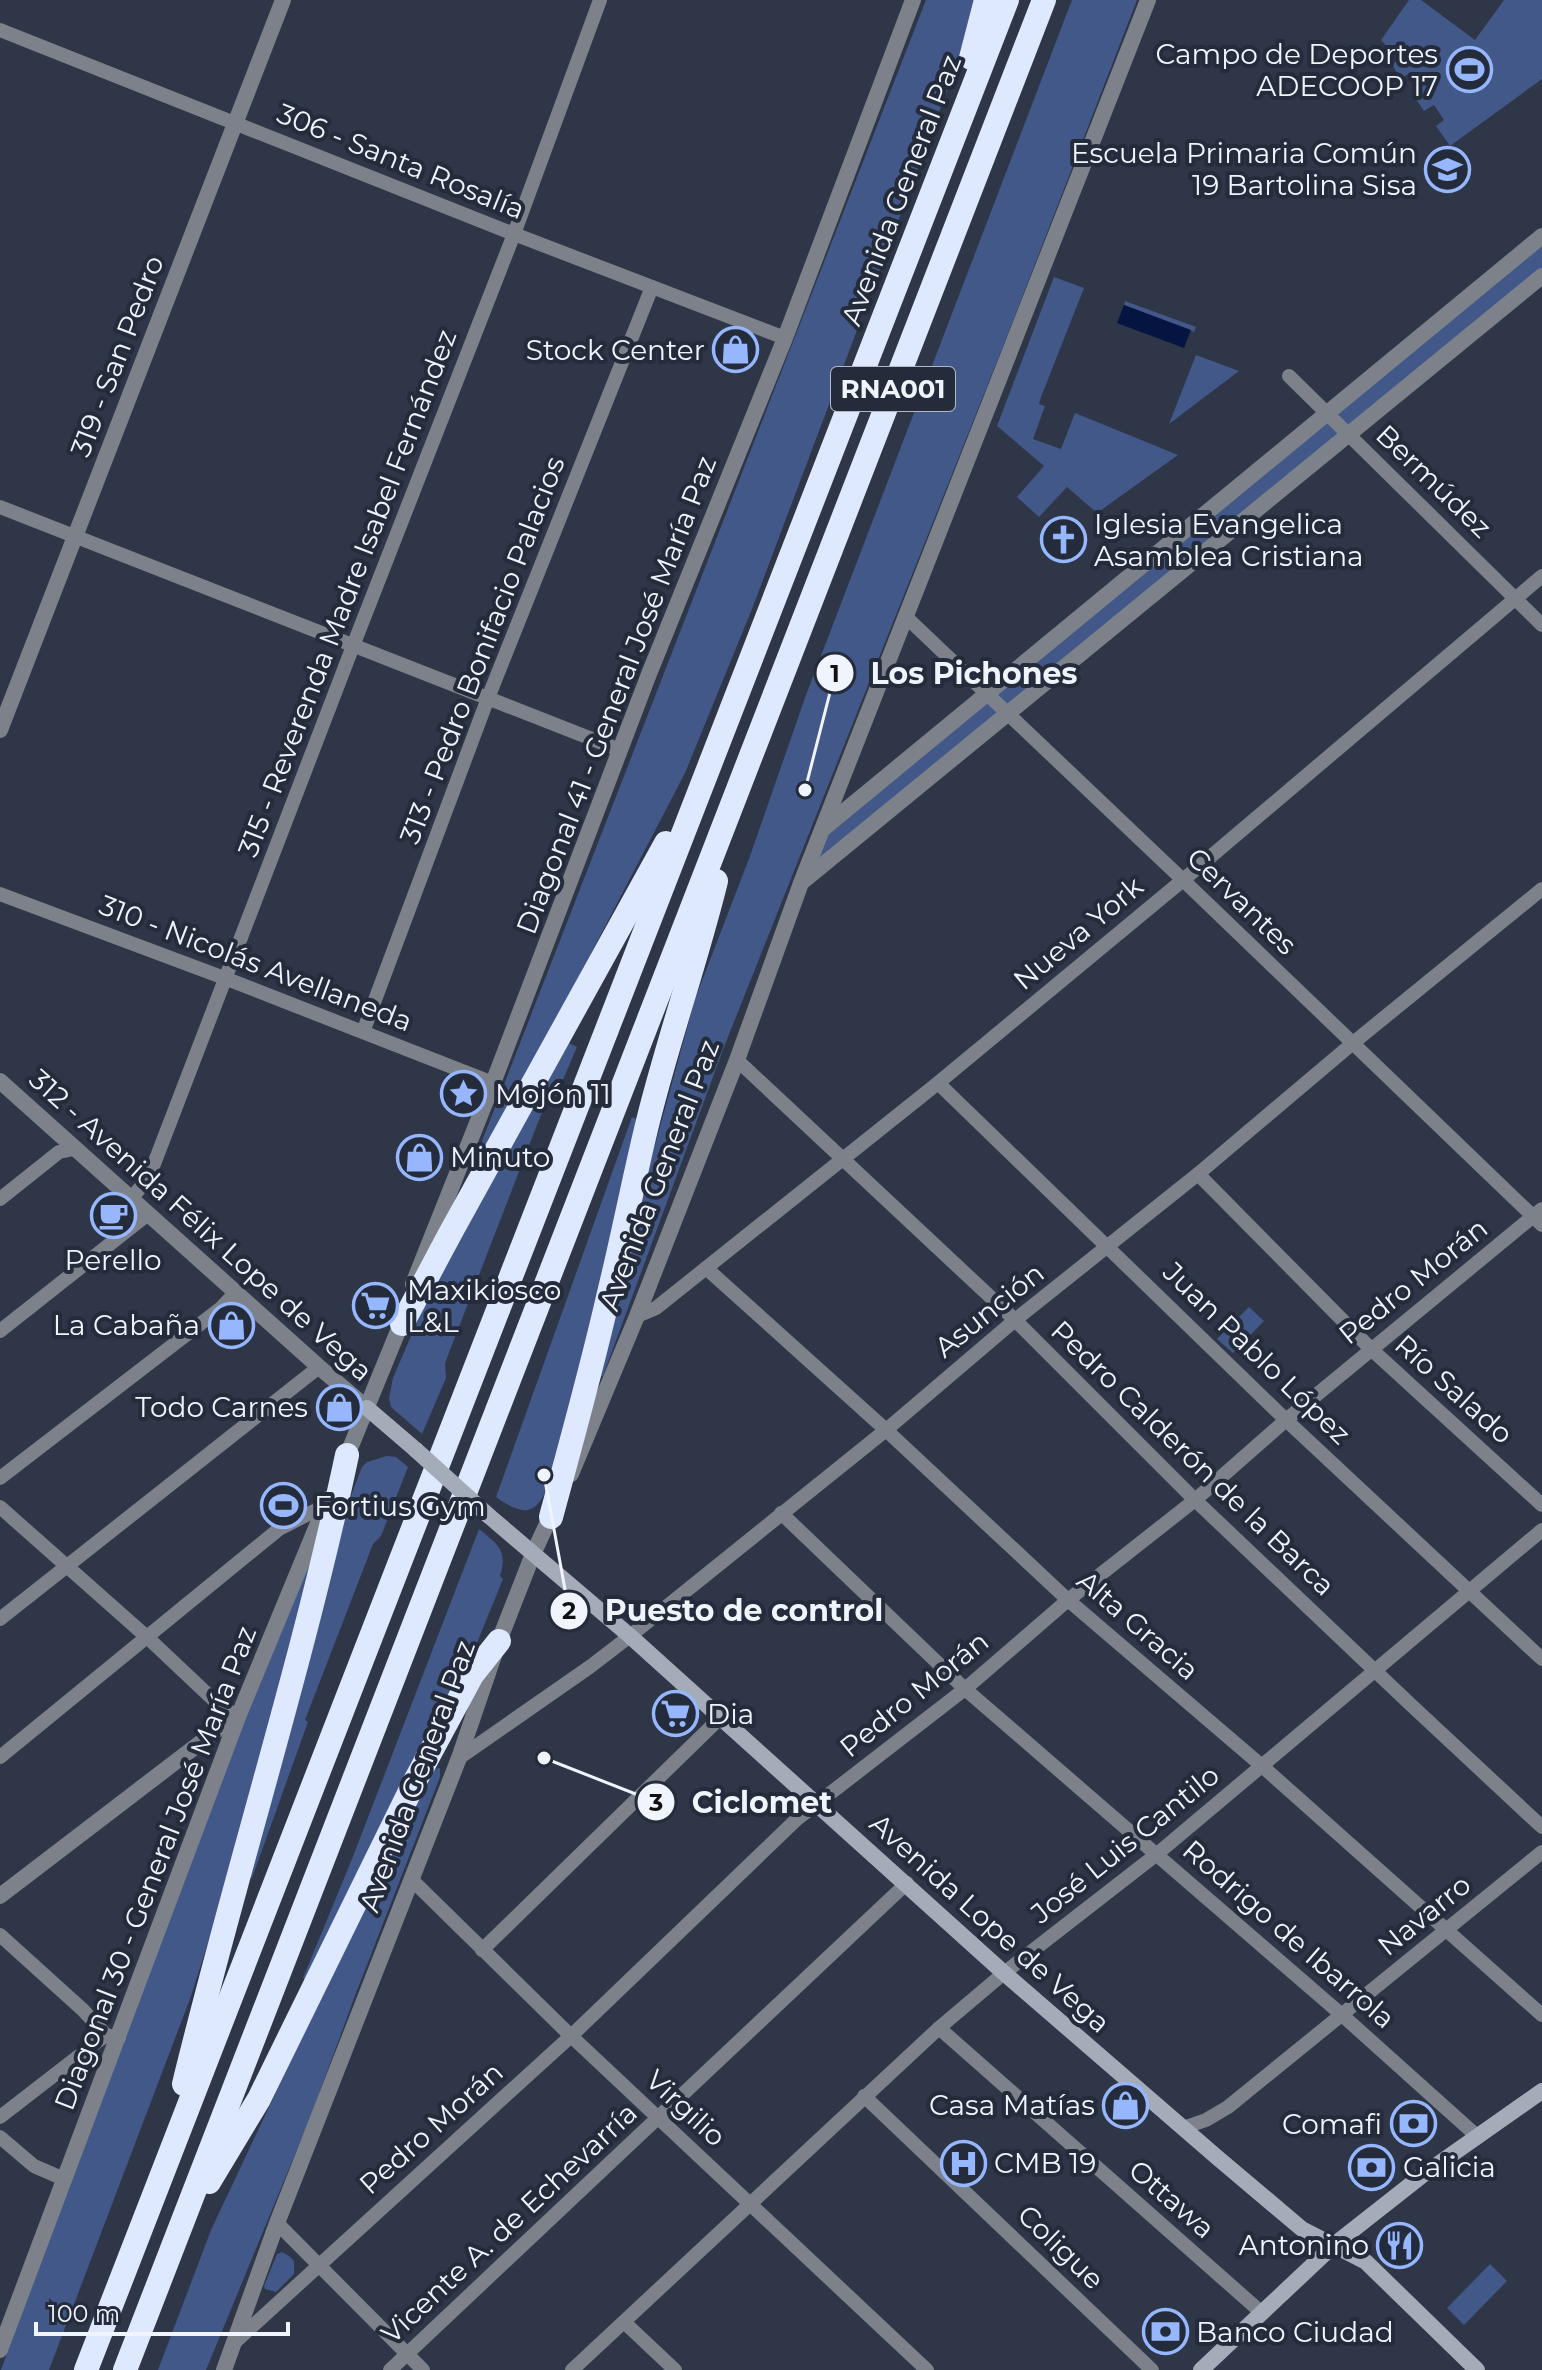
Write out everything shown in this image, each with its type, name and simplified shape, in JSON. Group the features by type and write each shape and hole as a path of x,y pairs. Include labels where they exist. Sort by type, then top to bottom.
{"highway":[{"path":"945,161 986,0"},
{"name":"Avenida General Paz","path":"86,2370 1007,0"},
{"name":"Avenida General Paz","path":"125,2370 1044,0"},
{"path":"402,1324 709,768"},
{"path":"551,1517 601,1325 662,1067 701,940 742,779"},
{"path":"162,2175 210,1978 331,1532 347,1455"},
{"path":"175,2239 259,2099 415,1781 472,1675 499,1641"}],"main road":[{"name":"Avenida Lope de Vega","path":"367,1408 630,1636 1004,1973 1302,2229 1366,2262 1477,2370"},
{"path":"1201,2370 1335,2244 1424,2174 1542,2091"}],"street":[{"name":"319 - San Pedro","path":"0,730 283,0"},
{"name":"315 - Reverenda Madre Isabel Fernández","path":"131,1199 149,1177 227,979 514,234 600,0"},
{"name":"Diagonal 41 - General José María Paz","path":"367,1408 402,1324 414,1279 493,1083 620,750 785,338 913,0"},
{"name":"Avenida General Paz","path":"224,2370 277,2223 459,1758 499,1641 533,1554 582,1452 637,1316 737,1060 821,830 1148,0"},
{"name":"306 - Santa Rosalía","path":"0,30 785,338"},
{"path":"821,830 1542,236"},
{"path":"801,883 1542,276"},
{"name":"313 - Pedro Bonifacio Palacios","path":"363,1032 488,698 652,287"},
{"name":"Bermúdez","path":"1289,376 1542,625"},
{"path":"0,507 620,750"},
{"name":"Nueva York","path":"637,1316 656,1308 938,1083 1542,576"},
{"name":"Cervantes","path":"905,616 1539,1217"},
{"name":"Asunción","path":"459,1758 630,1636 886,1430 1015,1320 1198,1174 1542,889"},
{"name":"310 - Nicolás Avellaneda","path":"0,894 493,1083"},
{"name":"Pedro Calderón de la Barca","path":"737,1060 1015,1320 1195,1500 1542,1827"},
{"name":"312 - Avenida Félix Lope de Vega","path":"0,1081 367,1408"},
{"name":"Juan Pablo López","path":"938,1083 1286,1420 1542,1659"},
{"path":"0,1199 59,1152 74,1149"},
{"name":"Río Salado","path":"1198,1174 1371,1349 1542,1505"},
{"path":"0,1331 148,1214"},
{"name":"Pedro Morán","path":"234,2342 571,2036 797,1819 965,1689 1068,1600 1195,1500 1371,1349 1539,1217"},
{"name":"Alta Gracia","path":"706,1268 1068,1600 1262,1766 1542,2015"},
{"path":"0,1478 221,1308 236,1292"},
{"path":"0,1619 319,1367"},
{"name":"Diagonal 30 - General José María Paz","path":"0,2350 113,2036 238,1717 367,1408"},
{"path":"0,1757 279,1529 326,1505"},
{"path":"0,1507 219,1705 238,1717 0,1896"},
{"name":"Rodrigo de Ibarrola","path":"781,1513 965,1689 1342,2015 1478,2137"},
{"name":"José Luis Cantilo","path":"572,2370 939,2028 1004,1973 1157,1854 1542,1530"},
{"path":"482,1950 719,1719"},
{"name":"Navarro","path":"1183,2128 1206,2120 1228,2107 1542,1852"},
{"name":"Virgilio","path":"412,1880 571,2036 927,2370"},
{"name":"Vicente A. de Echevarría","path":"390,2370 907,1883"},
{"path":"0,1935 113,2036 0,2117"},
{"name":"Ottawa","path":"939,2028 1262,2313"},
{"name":"Coligue","path":"864,2096 1152,2370"},
{"path":"0,2137 34,2166 64,2179"},
{"path":"277,2223 423,2370"},
{"path":"624,2322 675,2370"}],"shaded area":[{"path":"926,0 978,0 952,78 752,609 685,773 489,1149 480,1146"},
{"path":"1072,0 1137,0 1011,326 724,1047 603,1376 596,1375 614,1295 695,999 750,856 806,695"},
{"name":"Campo de Deportes ADECOOP 17","path":"1409,0 1421,0 1475,40 1504,0 1542,0 1542,79 1450,146 1436,126 1444,120 1434,105 1424,111 1414,96 1420,91 1408,74 1401,79 1392,65 1399,59 1381,40"},
{"path":"1542,236 1542,276 801,883 821,830"},
{"path":"1054,277 1084,288 1041,397 1039,404 1045,406 1033,439 1061,449 1075,413 1178,455 1097,513 1067,487 1039,517 1017,497 1044,466 997,426"},
{"path":"1125,301 1196,327 1194,332 1124,305"},
{"path":"1124,305 1191,330 1184,348 1117,323"},
{"path":"1196,355 1239,371 1169,424"},
{"path":"569,1043 577,1047 556,1096 549,1094 445,1363 446,1378 422,1434 391,1407 389,1398 393,1378 432,1287"},
{"path":"632,1117 641,1121 557,1466 536,1506 521,1510 496,1497"},
{"path":"1249,1307 1264,1321 1233,1353 1217,1339"},
{"path":"387,1456 396,1457 408,1467 381,1536 373,1544 305,1720 308,1722 252,1878 248,1875 344,1514 362,1467 367,1462"},
{"path":"479,1529 500,1549 503,1560 500,1576 503,1579 470,1660 306,1980 303,1978"},
{"path":"308,1563 312,1567 253,1802 190,1999 49,2370 1,2370 240,1715"},
{"path":"440,1768 440,1777 312,2113 206,2370 158,2370 211,2230 328,1982 434,1769"},
{"path":"282,2252 294,2261 294,2274 276,2292 265,2289 277,2254"},
{"path":"1490,2264 1507,2281 1464,2325 1447,2308"}],"place":[{"name":"Campo de Deportes ADECOOP 17","path":"1469,70"},
{"name":"Escuela Primaria Común 19 Bartolina Sisa","path":"1448,169"},
{"name":"Stock Center","path":"736,350"},
{"name":"Iglesia Evangelica Asamblea Cristiana","path":"1063,540"},
{"name":"Los Pichones","path":"805,790"},
{"name":"Mojón 11","path":"464,1094"},
{"name":"Minuto","path":"419,1157"},
{"name":"Perello","path":"113,1215"},
{"name":"Maxikiosco L&L","path":"376,1306"},
{"name":"La Cabaña","path":"231,1325"},
{"name":"Todo Carnes","path":"339,1407"},
{"name":"Puesto de control","path":"544,1475"},
{"name":"Fortius Gym","path":"283,1506"},
{"name":"Dia","path":"676,1714"},
{"name":"Ciclomet","path":"544,1758"},
{"name":"Casa Matías","path":"1126,2105"},
{"name":"Comafi","path":"1413,2124"},
{"name":"CMB 19","path":"963,2163"},
{"name":"Galicia","path":"1372,2167"},
{"name":"Antonino","path":"1400,2245"},
{"name":"Banco Ciudad","path":"1165,2332"}]}
